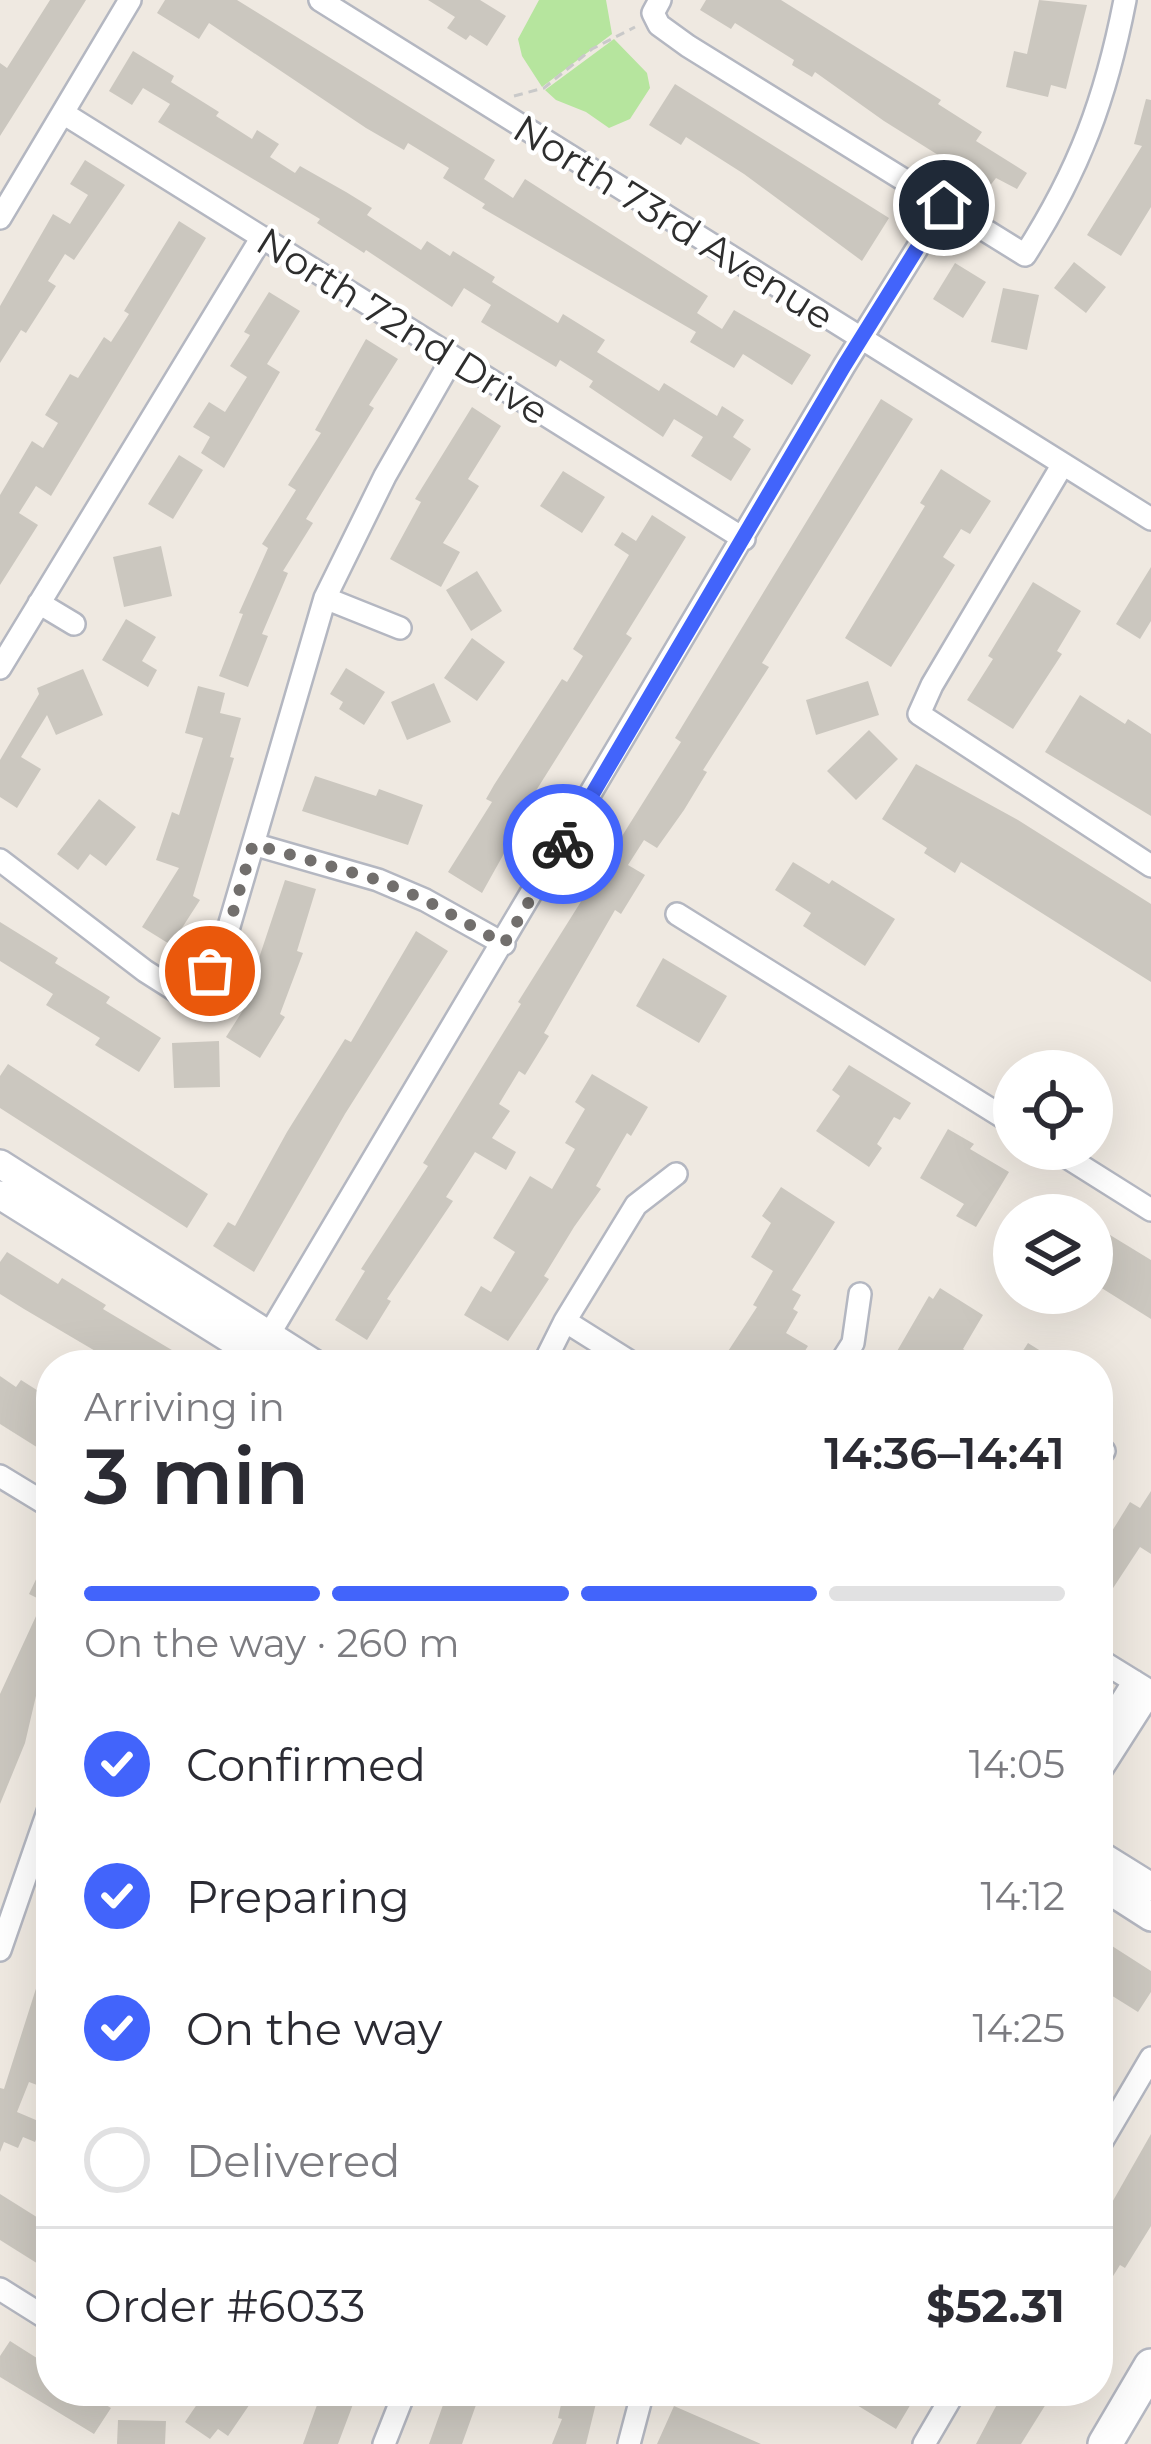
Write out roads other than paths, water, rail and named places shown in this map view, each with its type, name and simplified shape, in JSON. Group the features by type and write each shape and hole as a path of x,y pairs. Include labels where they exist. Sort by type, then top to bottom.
{"main road":[{"path":"1106,2444 1151,2366"}],"street":[{"path":"0,218 130,0"},
{"name":"North 73rd Avenue","path":"320,0 1151,519"},
{"path":"649,13 688,46 1025,255 1061,199 1085,147 1125,0"},
{"name":"North 72nd Drive","path":"63,113 744,539"},
{"path":"265,1350 944,205"},
{"path":"0,668 262,237"},
{"path":"0,860 112,947 189,999 225,940 325,598 385,476 453,357"},
{"path":"1063,464 932,685 919,715 1151,866"},
{"path":"325,598 400,628"},
{"path":"39,603 74,624"},
{"path":"253,844 378,880 504,944"},
{"path":"677,914 993,1111"},
{"path":"0,1164 255,1350"},
{"path":"1087,1170 1151,1210"},
{"path":"550,1350 636,1205 676,1174"},
{"path":"0,1195 254,1350"},
{"path":"849,1350 860,1294"},
{"path":"565,1321 611,1350"},
{"path":"0,1476 36,1498"},
{"path":"1113,1668 1145,1688"},
{"path":"1113,1723 1145,1688"},
{"path":"1113,1746 1145,1688"},
{"path":"0,1950 36,1846"},
{"path":"1113,1863 1151,1887"},
{"path":"1113,1893 1151,1917"},
{"path":"1113,2123 1151,2058"},
{"path":"0,2289 36,2311"},
{"path":"384,2444 399,2406"},
{"path":"629,2444 639,2406"},
{"path":"924,2444 946,2406"}]}
